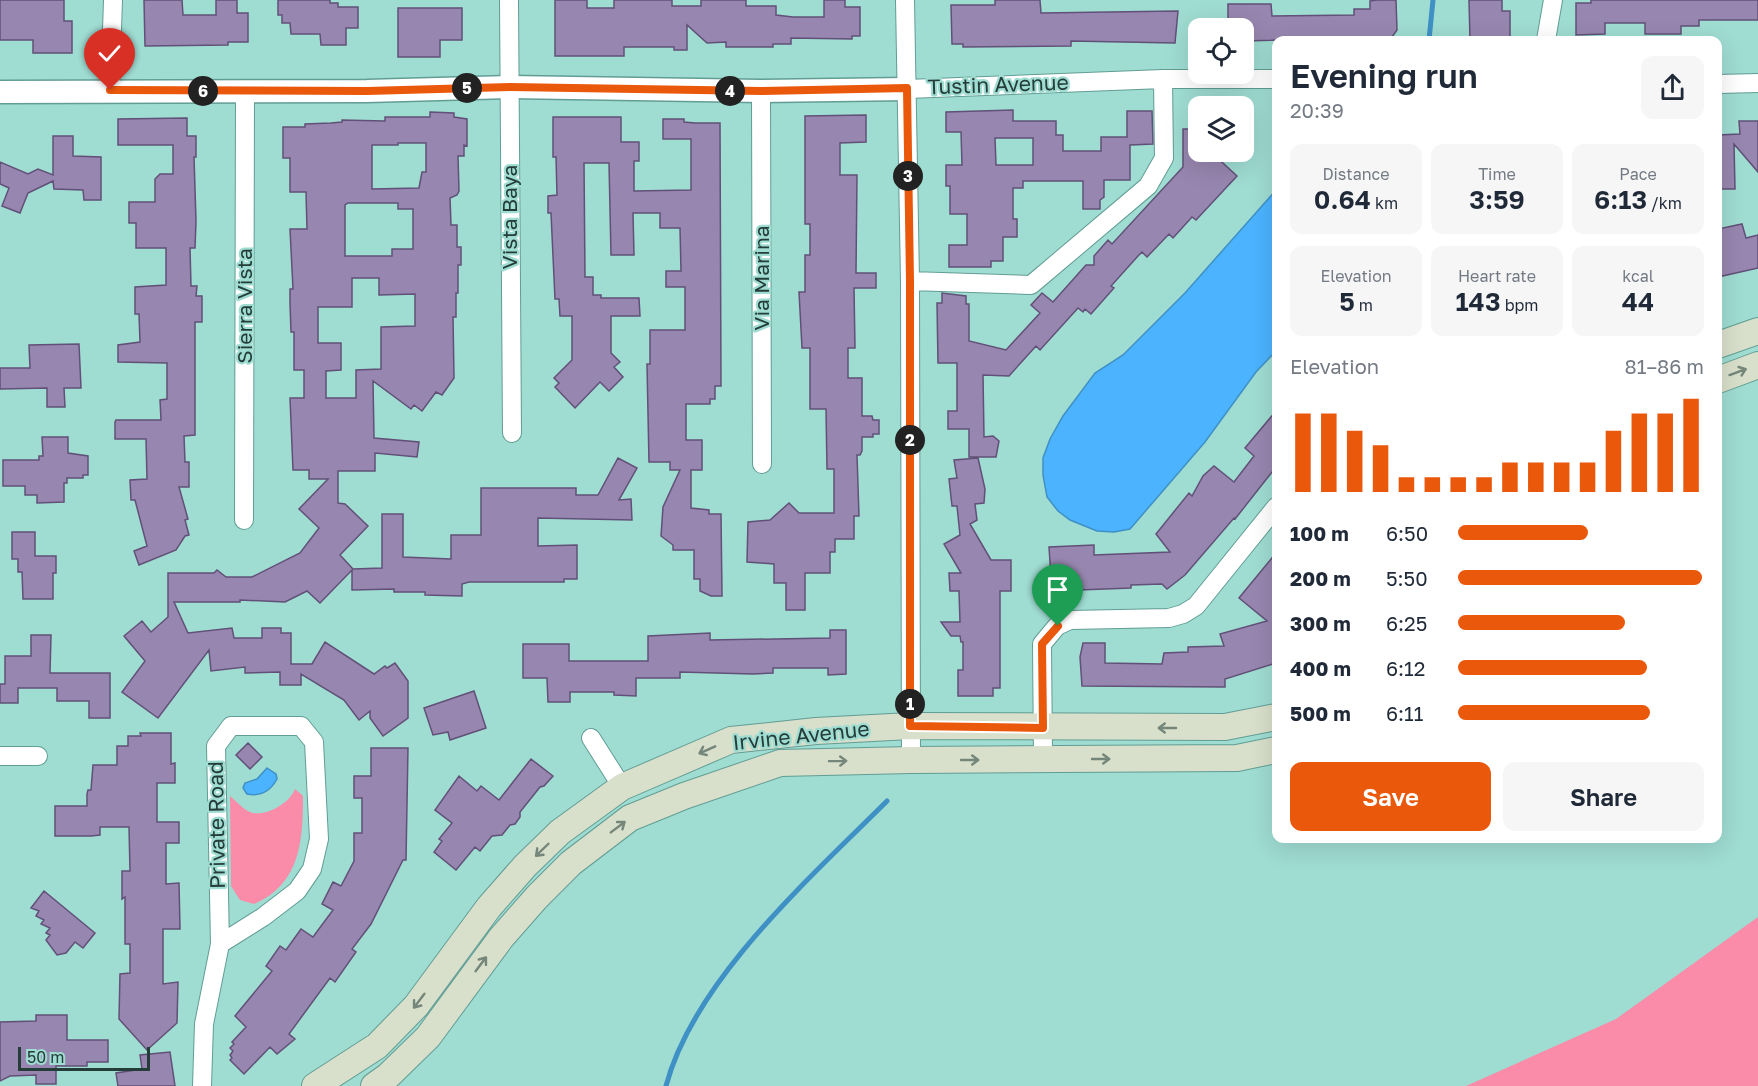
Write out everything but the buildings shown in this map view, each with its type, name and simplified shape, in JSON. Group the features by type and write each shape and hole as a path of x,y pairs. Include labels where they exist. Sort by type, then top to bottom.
{"main road":[{"path":"1722,344 1758,331"},
{"path":"1722,378 1758,365"},
{"name":"Irvine Avenue","path":"315,1086 376,1046 416,1006 489,907 525,866 560,832 622,787 731,740 816,730 910,726 1225,728 1272,718"},
{"name":"Irvine Avenue","path":"374,1086 388,1076 428,1037 501,938 571,863 630,818 684,796 780,764 911,760 1237,758 1272,751"}],"street":[{"path":"110,90 112,0"},
{"name":"Vista Baya","path":"509,0 512,434"},
{"path":"905,0 910,281 911,760"},
{"path":"1547,36 1553,0"},
{"path":"910,281 1031,285 1148,186 1164,158 1163,79"},
{"name":"Tustin Avenue","path":"0,92 110,90 245,92 510,87 761,91 1163,79 1272,79"},
{"path":"1722,84 1758,83"},
{"name":"Via Marina","path":"761,91 762,464"},
{"name":"Sierra Vista","path":"244,520 245,92"},
{"path":"1042,759 1042,644 1049,633 1070,620 1170,618 1183,614 1196,606 1272,512"},
{"name":"Private Road","path":"202,1086 204,1024 220,944 216,746 231,726 301,726 314,742 319,839 312,869 297,891 220,944"},
{"path":"591,738 622,787"},
{"path":"0,756 38,756"}],"shaded area":[{"path":"295,789 303,796 302,828 296,859 290,872 270,895 254,904 240,900 231,886 230,796 247,811 263,813 283,804"},
{"path":"1758,917 1758,1086 1466,1086 1616,1019"}],"water":[{"path":"1272,195 1272,355 1256,372 1205,442 1130,529 1114,532 1097,531 1070,520 1058,511 1047,497 1043,458 1050,439 1063,416 1095,373 1123,355 1185,293"},
{"path":"267,768 276,774 275,783 261,793 247,794 243,788 245,783 257,779"}],"waterway":[{"path":"1429,36 1433,0"},
{"path":"666,1086 680,1046 702,1007 728,969 791,897 887,801"}],"route":[{"path":"110,90 245,92 510,87 761,91 907,88 910,281 910,726 1043,728 1042,644 1049,633 1058,626"}]}
